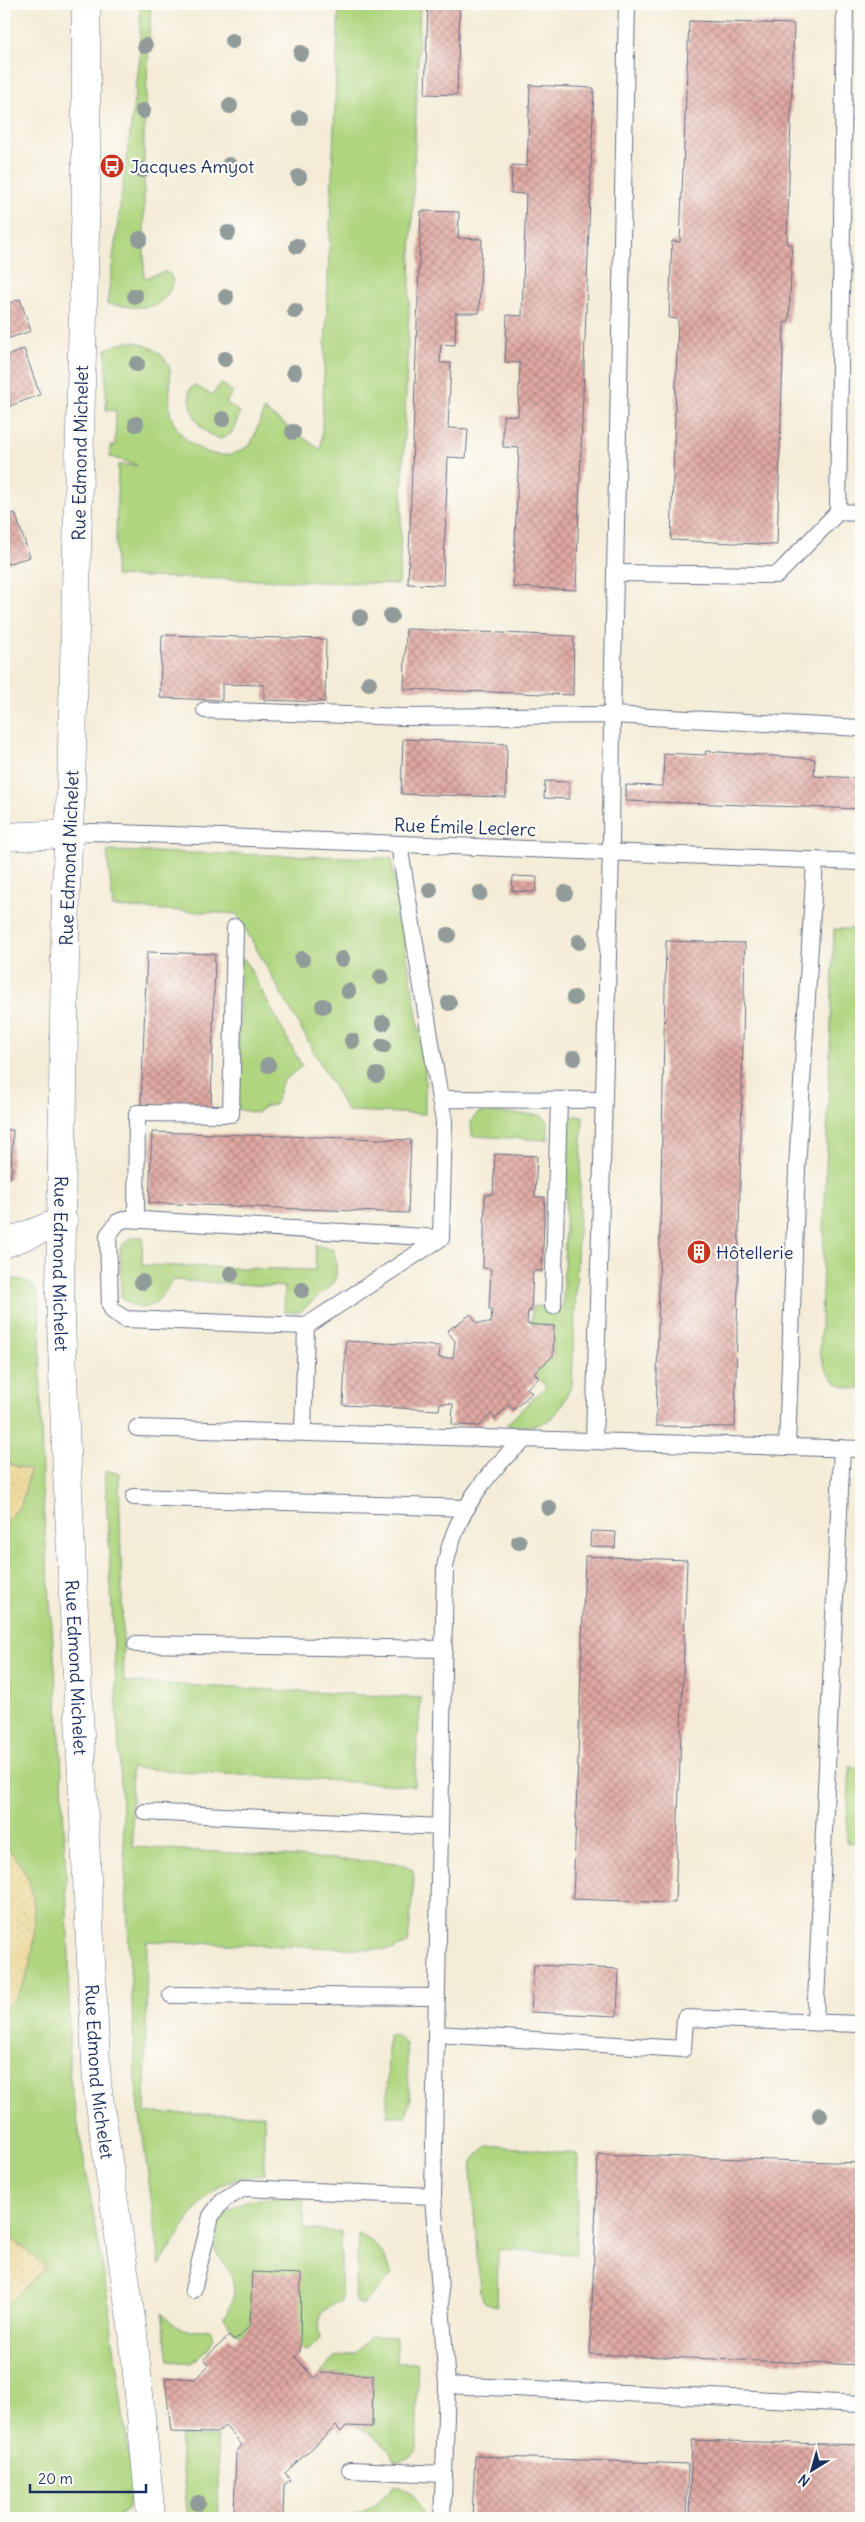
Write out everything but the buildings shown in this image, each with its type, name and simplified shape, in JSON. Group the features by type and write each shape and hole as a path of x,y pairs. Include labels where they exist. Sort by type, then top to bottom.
{"street":[{"name":"Rue Edmond Michelet","path":"86,4 86,194 71,787 68,834 63,1221 60,1291 97,2084 133,2333 152,2518"},
{"path":"4,837 68,834"},
{"path":"4,1244 63,1221"}],"lane":[{"path":"594,1441 611,852 612,715 627,4"},
{"path":"615,572 776,575 838,512 845,4"},
{"path":"838,512 861,512"},
{"path":"206,710 404,717 612,715 861,728"},
{"name":"Rue Émile Leclerc","path":"68,834 93,832 861,862"},
{"path":"399,844 444,1121 441,1238"},
{"path":"787,1447 797,1169 815,860"},
{"path":"136,1219 137,1113 231,1114 235,927"},
{"path":"440,1099 603,1100"},
{"path":"553,1306 559,1100"},
{"path":"126,1219 441,1238 306,1326 133,1320 119,1316 110,1305 108,1235 118,1222 126,1219"},
{"path":"303,1432 306,1326"},
{"path":"137,1428 861,1449"},
{"path":"442,2518 447,2385 434,2196 445,1567 449,1547 467,1508 494,1469 526,1439"},
{"path":"815,2022 842,1448"},
{"path":"134,1497 467,1508"},
{"path":"136,1644 444,1649"},
{"path":"145,1812 440,1827"},
{"path":"171,1994 437,1997"},
{"path":"436,2034 683,2049 685,2018 861,2024"},
{"path":"193,2290 212,2216 223,2200 244,2188 434,2196"},
{"path":"447,2385 861,2404"},
{"path":"350,2470 444,2474"}],"green space":[{"path":"140,4 151,4 144,137 144,278 165,272 171,275 173,281 169,292 163,300 147,307 127,307 107,304 140,57"},
{"path":"339,4 420,4 399,584 115,576 118,465 137,465 110,457 110,446 115,446 116,411 106,410 106,349 123,343 134,342 154,349 164,358 170,370 169,404 174,424 185,439 209,453 227,455 246,448 251,444 264,410 321,450"},
{"path":"221,383 233,392 226,402 240,413 232,433 221,439 206,432 197,421 191,407 189,391 194,385 212,395"},
{"path":"107,851 391,858 425,1065 425,1114 347,1111 237,914 113,907"},
{"path":"834,929 861,929 861,1389 844,1386 833,1380 826,1369 820,1353"},
{"path":"241,958 245,960 302,1066 282,1082 275,1105 266,1106 256,1113 236,1109"},
{"path":"479,1112 540,1115 548,1121 548,1140 472,1136 471,1121"},
{"path":"574,1116 583,1116 572,1384 561,1407 548,1420 531,1426 506,1425 546,1386 534,1373 553,1356 554,1326 532,1324 532,1306 563,1307 568,1121"},
{"path":"133,1237 143,1237 142,1265 315,1270 316,1245 333,1250 336,1266 335,1282 300,1312 284,1312 285,1287 173,1280 152,1305 145,1308 138,1307 121,1297 120,1250 122,1245"},
{"path":"17,1279 33,1286 37,1293 40,1310 42,1490 61,1752 69,1959 69,2073 105,2281 133,2486 127,2510 115,2518 4,2518 4,1280"},
{"path":"105,1471 119,1473 124,1682 421,1698 414,1786 131,1768 133,1847 398,1863 413,1870 414,1879 408,1944 392,1950 147,1941 145,2113 264,2115 264,2174 229,2182 210,2194 193,2213 160,2265 136,2085"},
{"path":"850,1767 861,1767 861,1843 846,1842"},
{"path":"388,2034 397,2035 406,2044 410,2101 406,2116 387,2116"},
{"path":"488,2145 578,2154 576,2254 498,2249 497,2307 486,2303 480,2293 471,2171 477,2156"},
{"path":"252,2199 304,2199 304,2229 341,2232 341,2301 328,2308 321,2315 318,2325 320,2339 308,2351 300,2346 252,2272 250,2326 240,2336 223,2318 231,2305 234,2285 214,2245 216,2230 219,2223 235,2206"},
{"path":"358,2234 380,2250 392,2275 362,2305 355,2302"},
{"path":"162,2312 180,2328 211,2331 213,2339 209,2347 191,2363 169,2361"},
{"path":"371,2336 396,2337 396,2362 417,2362 417,2449 407,2458 394,2462 384,2444 356,2426 372,2427 373,2375 320,2373 335,2357 355,2354"},
{"path":"179,2436 217,2437 219,2518 188,2518"},
{"path":"394,2485 414,2497 425,2518 297,2518 297,2516 340,2517 363,2512 373,2506"}],"sand":[{"path":"4,1460 9,1464 30,1470 21,1505 4,1525"},
{"path":"4,1845 18,1861 28,1879 32,1893 35,1929 29,1968 23,1985 15,1999 4,2009"},
{"path":"4,2232 46,2267 4,2308"}],"place":[{"name":"Jacques Amyot","path":"112,166"},
{"name":"Hôtellerie","path":"699,1252"}]}
